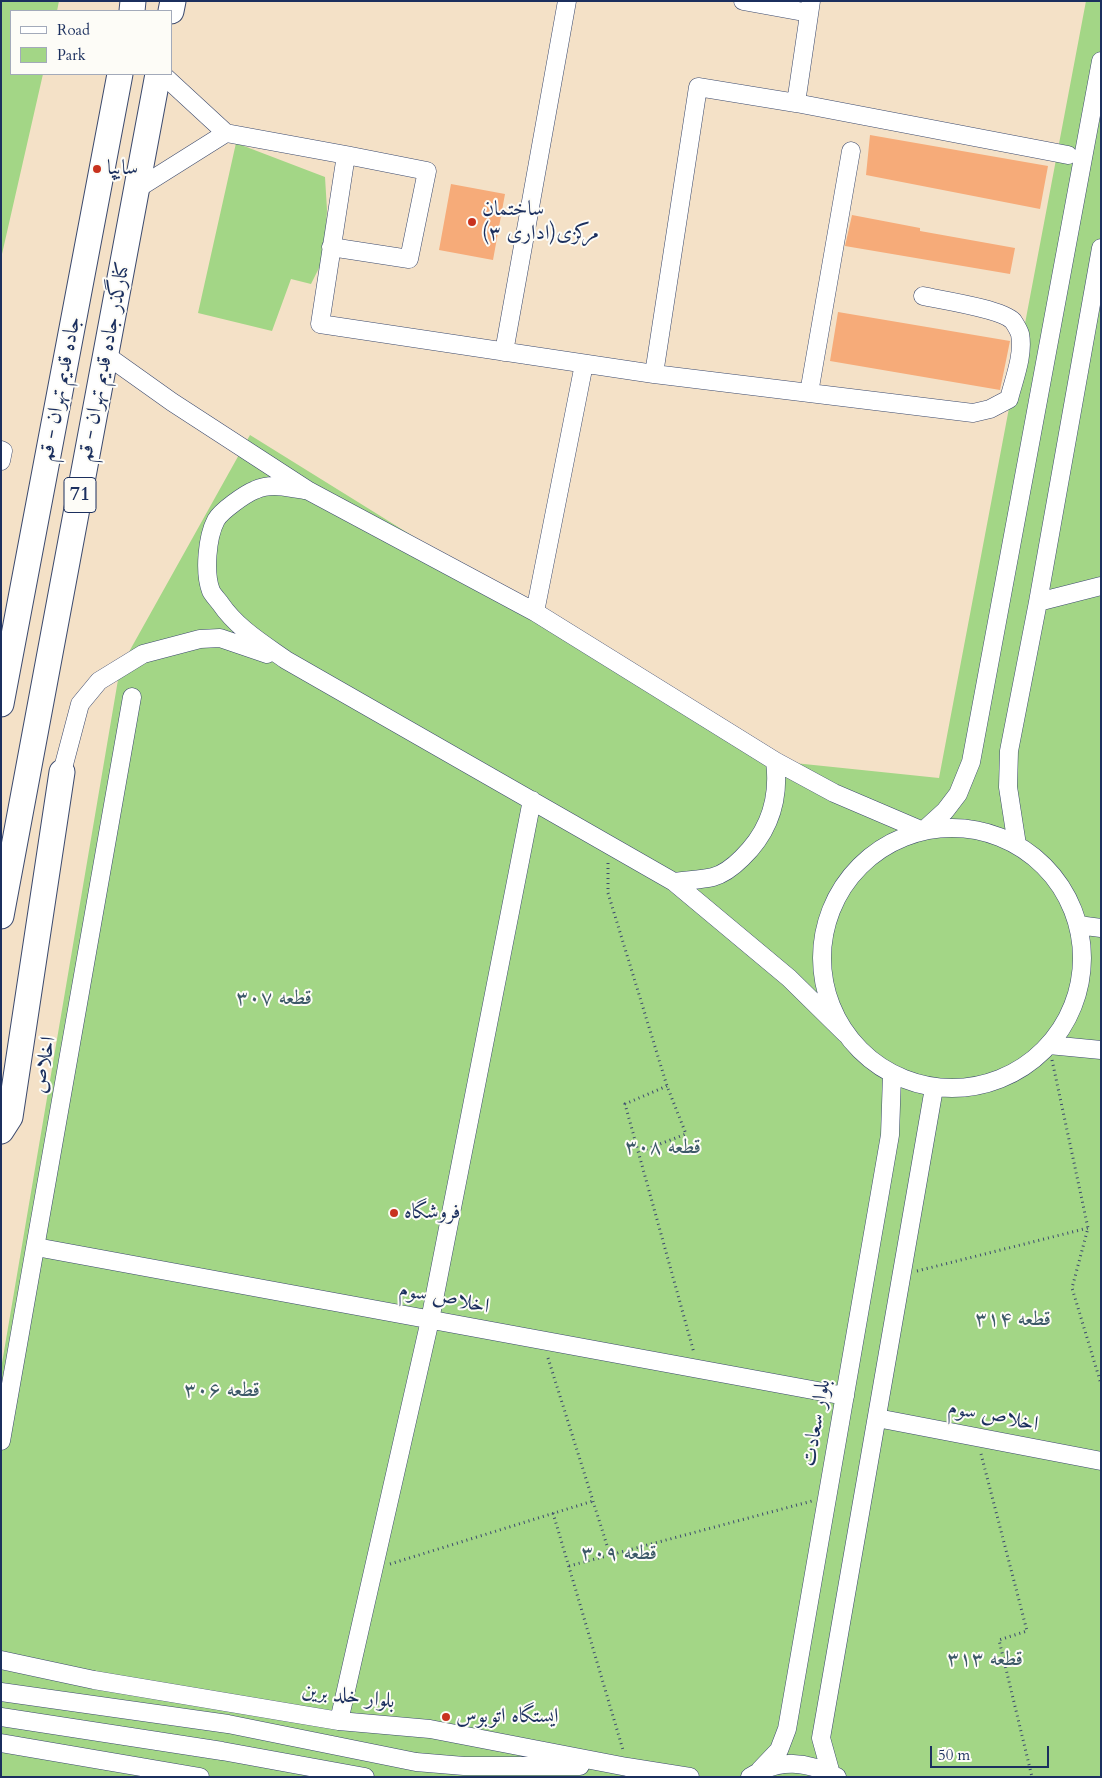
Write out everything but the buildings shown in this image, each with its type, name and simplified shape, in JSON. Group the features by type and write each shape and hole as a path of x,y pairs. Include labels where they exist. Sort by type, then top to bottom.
{"highway":[{"name":"جاده قدیم تهران - قم","path":"1,704 120,75"},
{"name":"کنارگذر جاده قدیم تهران - قم","path":"1,916 158,75"},
{"path":"1,1131 10,1117 62,772"}],"street":[{"path":"504,352 567,1"},
{"path":"744,1 810,7 796,103"},
{"path":"923,831 945,811 958,794 972,762 1101,61"},
{"path":"163,75 226,133 427,171 410,259 331,247"},
{"path":"654,374 698,87 796,103 1068,155"},
{"path":"137,189 226,133"},
{"path":"809,393 851,151"},
{"path":"346,155 320,324 654,374 973,413 990,409 1009,399 1020,347 1020,333 1012,320 991,311 924,296"},
{"path":"1017,845 1008,787 1009,751 1038,602 1101,248"},
{"path":"106,356 172,402 309,491 535,612 775,761 834,793 923,831"},
{"path":"535,612 584,364"},
{"path":"1,450 3,451 1,461"},
{"path":"309,491 278,486 256,489 216,519 208,542 207,564 211,590 229,616 248,634 286,660 674,882 789,978 846,1034 866,1057 892,1075 934,1088 976,1086 1016,1072 1049,1046 1067,1019 1079,989 1082,957 1078,925 1065,893 1044,866 1017,845 985,832 954,828 923,831 883,848 852,876 830,912 822,954 827,996 846,1034"},
{"path":"1038,602 1101,586"},
{"path":"62,772 80,704 99,681 143,654 200,639 220,638 286,660"},
{"name":"اخلاص","path":"1,1441 132,697"},
{"path":"674,882 713,877 730,869 752,848 768,825 777,779 775,761"},
{"path":"339,1721 430,1320 532,800"},
{"path":"1078,925 1101,928"},
{"path":"1049,1046 1101,1050"},
{"name":"بلوار سعادت","path":"755,1773 779,1750 787,1729 890,1135 892,1075"},
{"path":"834,1775 821,1738 934,1088"},
{"name":"اخلاص سوم","path":"36,1247 844,1396"},
{"name":"اخلاص سوم","path":"877,1418 1101,1461"},
{"name":"بلوار خلد برین","path":"1,1660 94,1680 339,1721 430,1729 627,1767 690,1777"},
{"path":"1,1692 228,1724 416,1762 464,1766 627,1767 648,1777"},
{"path":"1,1717 222,1751 365,1777"},
{"path":"1,1743 200,1777"},
{"path":"755,1773 780,1764 801,1764 822,1769 834,1775"}],"path":[{"path":"609,844 608,893 667,1086 686,1134 638,1152"},
{"path":"1049,1046 1088,1228 1072,1288 1101,1384"},
{"path":"667,1086 625,1104 698,1369"},
{"path":"902,1274 1088,1228"},
{"path":"538,1340 549,1360 610,1555"},
{"path":"977,1437 1027,1631 999,1640 1032,1777"},
{"path":"569,1566 820,1498 828,1493"},
{"path":"372,1570 593,1501"},
{"path":"553,1513 627,1767"}],"green space":[{"path":"1,1 59,1 57,10 10,10 10,75 43,75 2,254"},
{"path":"1086,1 1101,1 1101,1777 1,1777 1,1369 120,668 250,435 775,761 939,778"},
{"path":"236,143 325,177 327,210 324,258 311,284 291,279 272,331 198,313"}],"place":[{"name":"سایپا","path":"97,169"},
{"name":"ساختمان مرکزی(اداری ۳)","path":"472,222"},
{"name":"فروشگاه","path":"394,1213"},
{"name":"ایستگاه اتوبوس","path":"446,1717"}],"park label":[{"name":"قطعه ۳۰۷","path":"274,999"},
{"name":"قطعه ۳۰۸","path":"663,1148"},
{"name":"قطعه ۳۱۴","path":"1013,1320"},
{"name":"قطعه ۳۰۶","path":"222,1391"},
{"name":"قطعه ۳۰۹","path":"619,1554"},
{"name":"قطعه ۳۱۳","path":"985,1660"}]}
